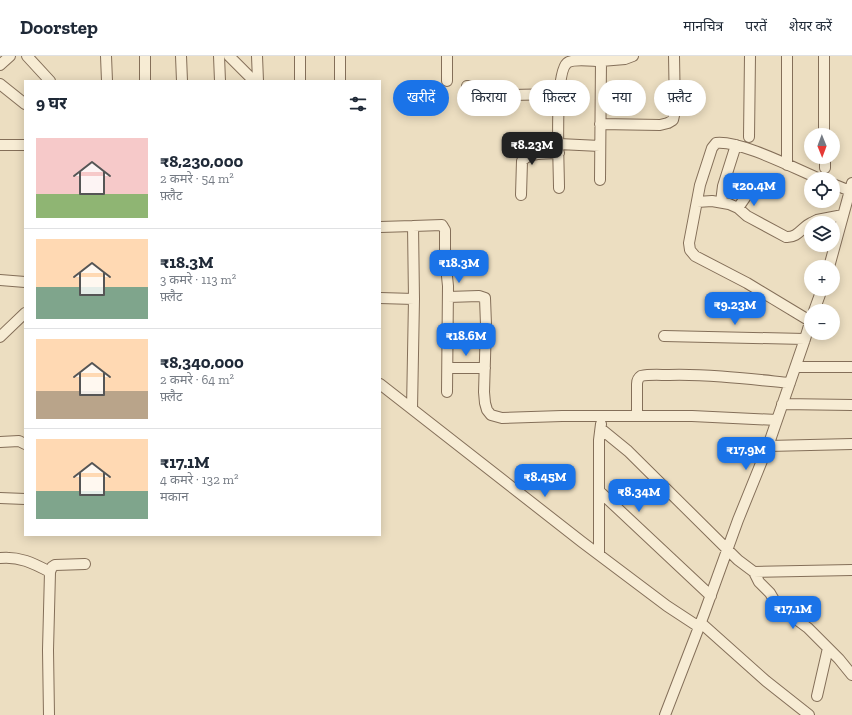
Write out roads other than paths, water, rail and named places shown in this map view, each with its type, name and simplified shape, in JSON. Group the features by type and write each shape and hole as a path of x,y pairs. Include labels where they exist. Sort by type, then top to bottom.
{"street":[{"path":"0,65 10,56"},
{"path":"27,56 49,80"},
{"path":"106,56 107,80"},
{"path":"145,56 145,80"},
{"path":"181,56 182,80"},
{"path":"219,56 220,80"},
{"path":"229,56 253,80"},
{"path":"257,56 258,80"},
{"path":"300,56 300,80"},
{"path":"340,56 340,80"},
{"path":"447,56 448,80"},
{"path":"560,80 564,67 568,62 625,59 633,56"},
{"path":"600,124 668,124 672,120 675,111 674,56"},
{"path":"749,137 750,56"},
{"path":"787,56 787,165"},
{"path":"824,56 824,128"},
{"path":"600,180 601,61"},
{"path":"0,84 24,103"},
{"path":"559,116 559,188"},
{"path":"804,172 753,150 722,142 716,143 712,148 700,185 689,243 692,254 747,283 804,316"},
{"path":"0,145 24,145"},
{"path":"721,202 723,186 736,145"},
{"path":"521,195 522,161 525,157 559,148 600,146"},
{"path":"825,164 825,168"},
{"path":"738,208 755,181"},
{"path":"831,260 851,187 840,185"},
{"path":"697,202 721,202 729,204 738,208 747,216 786,237 791,238 804,229"},
{"path":"838,216 843,215"},
{"path":"381,227 436,224 444,227 448,297 447,392"},
{"path":"412,409 414,299 413,226"},
{"path":"0,280 24,282"},
{"path":"448,297 479,296 485,298 485,403 487,410 491,415 502,418 692,416 777,420"},
{"path":"381,298 414,299"},
{"path":"0,337 24,314"},
{"path":"664,336 804,339"},
{"path":"665,715 768,446 806,340"},
{"path":"796,367 852,367"},
{"path":"448,368 485,368"},
{"path":"637,416 637,384 640,376 681,375 790,383"},
{"path":"381,385 598,554 809,715"},
{"path":"782,404 852,405"},
{"path":"598,554 602,416"},
{"path":"601,429 628,451 738,560 754,572 777,605 808,628 852,675"},
{"path":"0,442 19,441 24,444"},
{"path":"768,446 852,444"},
{"path":"599,491 711,596"},
{"path":"0,498 24,499"},
{"path":"0,558 25,560 50,572"},
{"path":"49,715 50,572 52,567 55,565 85,564"},
{"path":"754,572 852,570"},
{"path":"817,696 828,648"}]}
